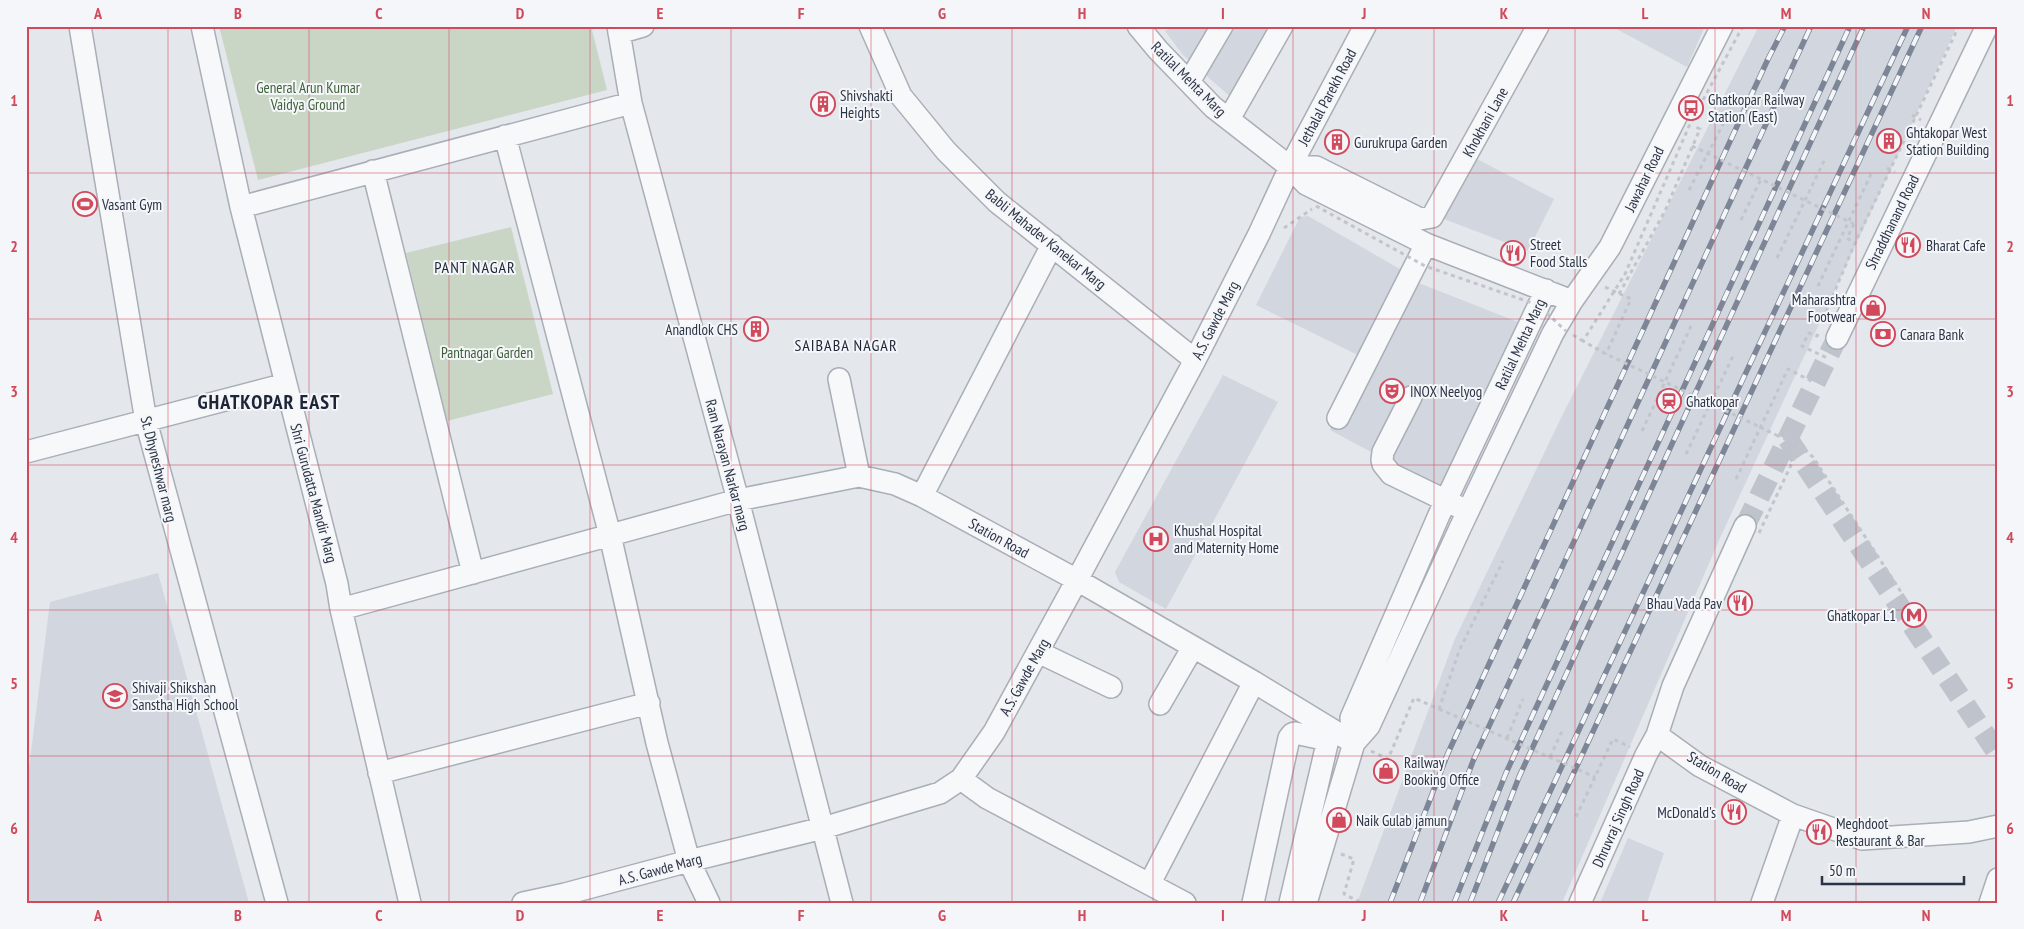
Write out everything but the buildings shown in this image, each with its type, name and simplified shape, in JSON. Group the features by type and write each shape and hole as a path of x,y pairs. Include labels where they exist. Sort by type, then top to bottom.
{"street":[{"name":"St. Dhyneshwar marg","path":"80,26 146,421 277,903"},
{"name":"Shri Gurudatta Mandir Marg","path":"202,26 241,206 337,584 341,609 410,903"},
{"name":"Babli Mahadev Kanekar Marg","path":"870,26 900,96 946,150 997,202 1195,360"},
{"name":"Ratilal Mehta Marg","path":"1138,26 1158,50 1213,107 1290,167 1306,184 1426,244 1546,290 1446,501 1351,718 1354,743"},
{"path":"1189,82 1222,26"},
{"path":"1229,119 1282,26"},
{"name":"Jethalal Parekh Road","path":"1290,167 1365,26"},
{"name":"Khokhani Lane","path":"1290,167 1316,167 1420,220 1432,217 1538,26"},
{"name":"Jawahar Road","path":"1354,743 1370,726 1468,511 1554,334 1572,301 1610,247 1722,26"},
{"name":"Shraddhanand Road","path":"1837,338 1987,26"},
{"name":"Ram Narayan Narkar marg","path":"629,28 631,103 738,500 842,903"},
{"path":"241,206 631,103"},
{"path":"505,136 610,535 657,743 689,861 709,903"},
{"name":"A.S. Gawde Marg","path":"523,903 567,898 689,861 823,828 940,793 961,779 994,732 1077,580 1195,360 1259,234 1290,167"},
{"path":"373,171 473,573"},
{"path":"1338,418 1426,244"},
{"path":"922,496 1052,245"},
{"path":"1546,290 1572,301"},
{"path":"341,609 738,500 859,476 839,379"},
{"path":"26,452 286,384"},
{"path":"1411,397 1383,452 1382,460 1391,474 1468,511"},
{"name":"Station Road","path":"859,476 895,484 922,496 1077,580 1254,682 1320,731 1354,743"},
{"path":"1657,735 1673,686 1752,529"},
{"path":"1160,704 1193,647"},
{"path":"1038,652 1111,687"},
{"path":"1150,883 1254,682"},
{"path":"379,773 649,703"},
{"path":"1253,903 1290,735 1320,731 1327,744 1290,903"},
{"name":"Station Road","path":"1657,735 1700,766 1793,815 1862,839 1969,832 1998,826"},
{"name":"Dhruvraj Singh Road","path":"1580,903 1642,763 1657,735"},
{"path":"1306,903 1354,743"},
{"path":"1322,767 1345,772"},
{"path":"961,779 987,798 1185,903"},
{"path":"1762,903 1793,815"},
{"path":"1990,903 1998,879"}],"path":[{"path":"1743,26 1690,124 1625,274 1583,341 1606,354 1800,446 1813,457 1903,595"},
{"path":"1823,319 1855,243 1958,26"},
{"path":"1689,190 1732,107"},
{"path":"1606,354 1631,299 1619,294 1665,211 1700,128"},
{"path":"1692,146 1854,224 1847,238 1855,243"},
{"path":"1777,258 1826,157"},
{"path":"1818,286 1872,172"},
{"path":"1741,220 1761,179"},
{"path":"1279,233 1296,218 1316,206 1425,266 1538,305 1566,331"},
{"path":"1642,431 1691,326"},
{"path":"1809,333 1802,346 1827,358"},
{"path":"1686,454 1734,354"},
{"path":"1736,479 1788,369 1815,383"},
{"path":"1752,529 1800,446"},
{"path":"1439,708 1459,651 1503,561"},
{"path":"1354,743 1388,759 1414,698 1595,777"},
{"path":"1507,738 1523,699"},
{"path":"1550,757 1563,729"},
{"path":"1576,817 1613,739"},
{"path":"1339,853 1354,859 1344,894 1362,903"}],"shaded area":[{"path":"1173,26 1285,26 1242,107 1183,55 1165,31"},
{"path":"1611,26 1705,26 1687,67"},
{"path":"1759,26 1957,26 1720,538 1562,903 1357,903 1454,641 1561,418"},
{"path":"1477,159 1554,199 1528,251 1444,219"},
{"path":"1308,216 1412,276 1411,280 1523,324 1442,490 1330,430 1368,360 1256,305 1300,217"},
{"path":"1223,375 1278,402 1166,609 1119,582 1115,572"},
{"name":"Shivaji Shikshan Sanstha High School","path":"158,573 249,903 26,903 26,791 50,602"},
{"path":"1628,838 1664,853 1647,903 1600,903"}],"green space":[{"name":"General Arun Kumar Vaidya Ground","path":"219,26 591,26 607,90 258,180"},
{"name":"Pantnagar Garden","path":"511,227 553,394 447,421 406,253"}],"tunnel":[{"path":"1745,526 1837,338"},
{"path":"1788,439 1998,754"}],"railway":[{"path":"1390,903 1448,753 1768,59 1785,26"},
{"path":"1420,903 1473,761 1811,26"},
{"path":"1454,903 1506,773 1850,26"},
{"path":"1470,903 1519,777 1864,26"},
{"path":"1498,903 1908,26"},
{"path":"1513,903 1922,26"}],"place":[{"name":"Shivshakti Heights","path":"823,104"},
{"name":"Ghatkopar Railway Station (East)","path":"1691,108"},
{"name":"Ghtakopar West Station Building","path":"1889,141"},
{"name":"Gurukrupa Garden","path":"1337,142"},
{"name":"Vasant Gym","path":"85,204"},
{"name":"Bharat Cafe","path":"1908,245"},
{"name":"Street Food Stalls","path":"1513,253"},
{"name":"Maharashtra Footwear","path":"1873,308"},
{"name":"Anandlok CHS","path":"756,329"},
{"name":"Canara Bank","path":"1883,334"},
{"name":"INOX Neelyog","path":"1392,391"},
{"name":"Ghatkopar","path":"1669,401"},
{"name":"Khushal Hospital and Maternity Home","path":"1156,539"},
{"name":"Bhau Vada Pav","path":"1740,603"},
{"name":"Ghatkopar L1","path":"1914,615"},
{"name":"Shivaji Shikshan Sanstha High School","path":"115,696"},
{"name":"Railway Booking Office","path":"1386,771"},
{"name":"McDonald's","path":"1734,812"},
{"name":"Naik Gulab jamun","path":"1339,820"},
{"name":"Meghdoot Restaurant & Bar","path":"1819,832"}],"district":[{"name":"PANT NAGAR","path":"475,267"},
{"name":"SAIBABA NAGAR","path":"846,345"},
{"name":"GHATKOPAR EAST","path":"269,402"}]}
